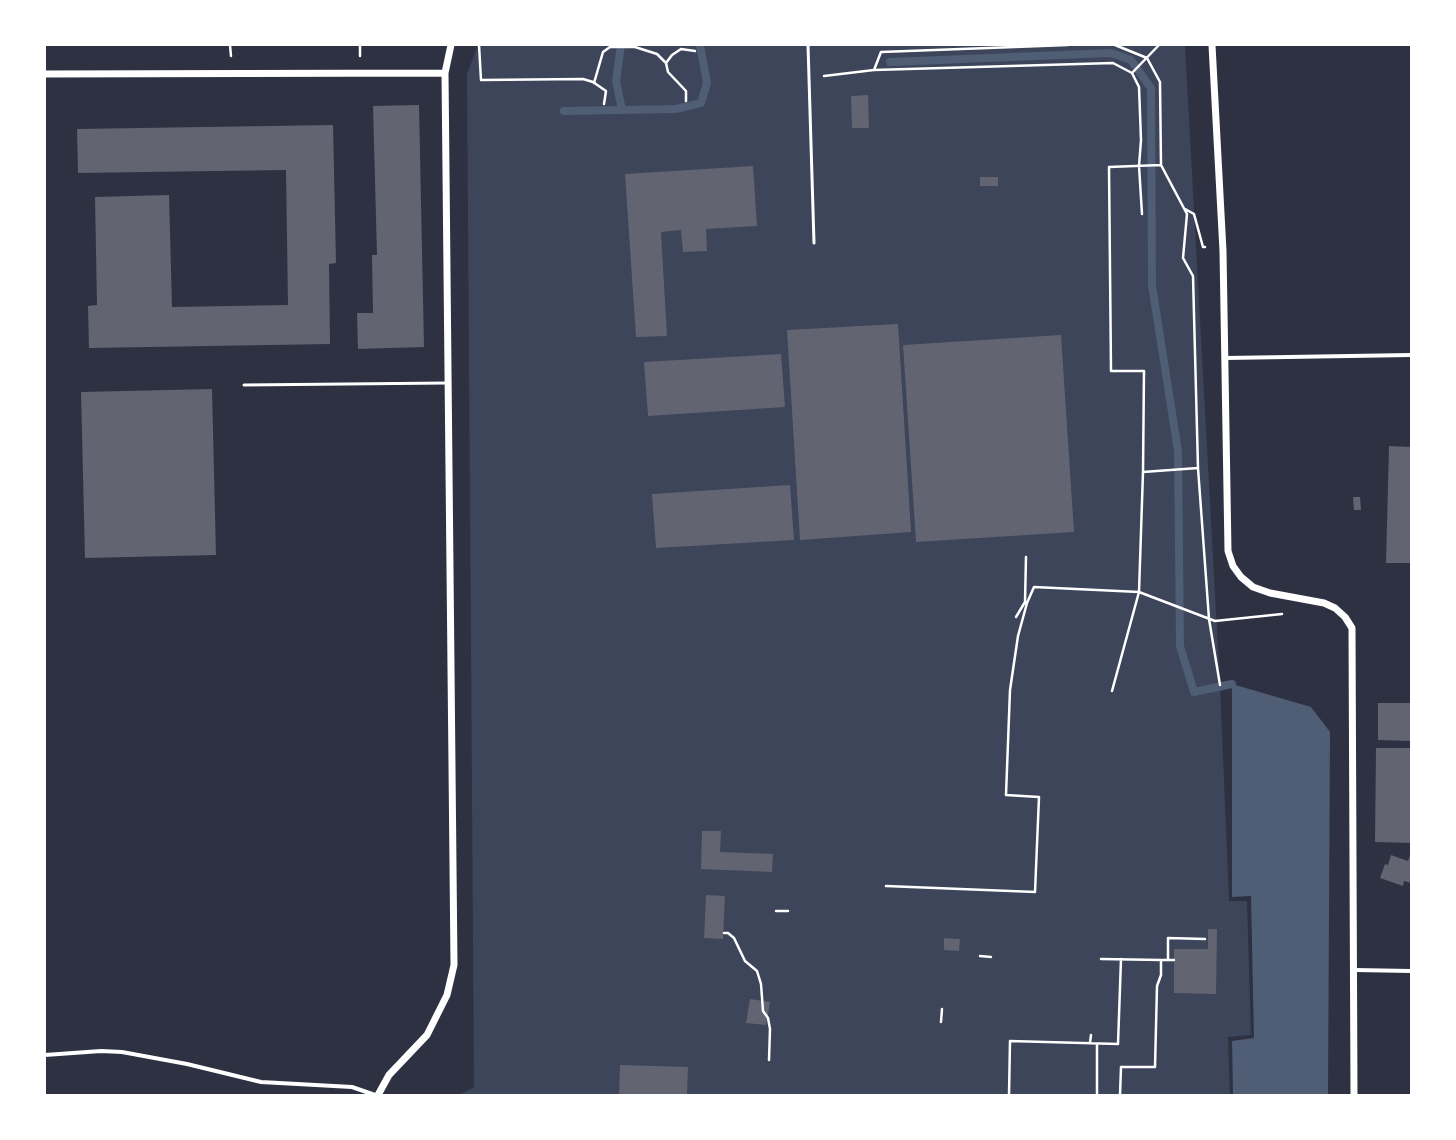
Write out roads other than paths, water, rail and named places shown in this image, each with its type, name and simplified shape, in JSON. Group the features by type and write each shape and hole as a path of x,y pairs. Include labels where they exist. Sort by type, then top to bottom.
{"street":[{"path":"45,1055 101,1051 122,1052 187,1064 260,1082 352,1087 376,1095 389,1075 427,1035 447,995 454,966 445,73 450,45"},
{"path":"1212,45 1223,251 1226,358 1228,551 1234,566 1241,577 1253,587 1270,593 1324,603 1335,608 1345,617 1352,628 1354,1095"},
{"path":"45,74 445,73"},
{"path":"1226,358 1411,355"},
{"path":"1354,970 1411,971"}],"lane":[{"path":"808,45 814,243"},
{"path":"244,385 447,383"}],"waterway":[{"path":"621,45 616,81 622,110"},
{"path":"564,111 676,109 701,103 707,83 700,45"},
{"path":"890,62 1111,53 1131,60 1151,88 1152,285 1178,451 1180,646 1194,692 1232,684"}]}
